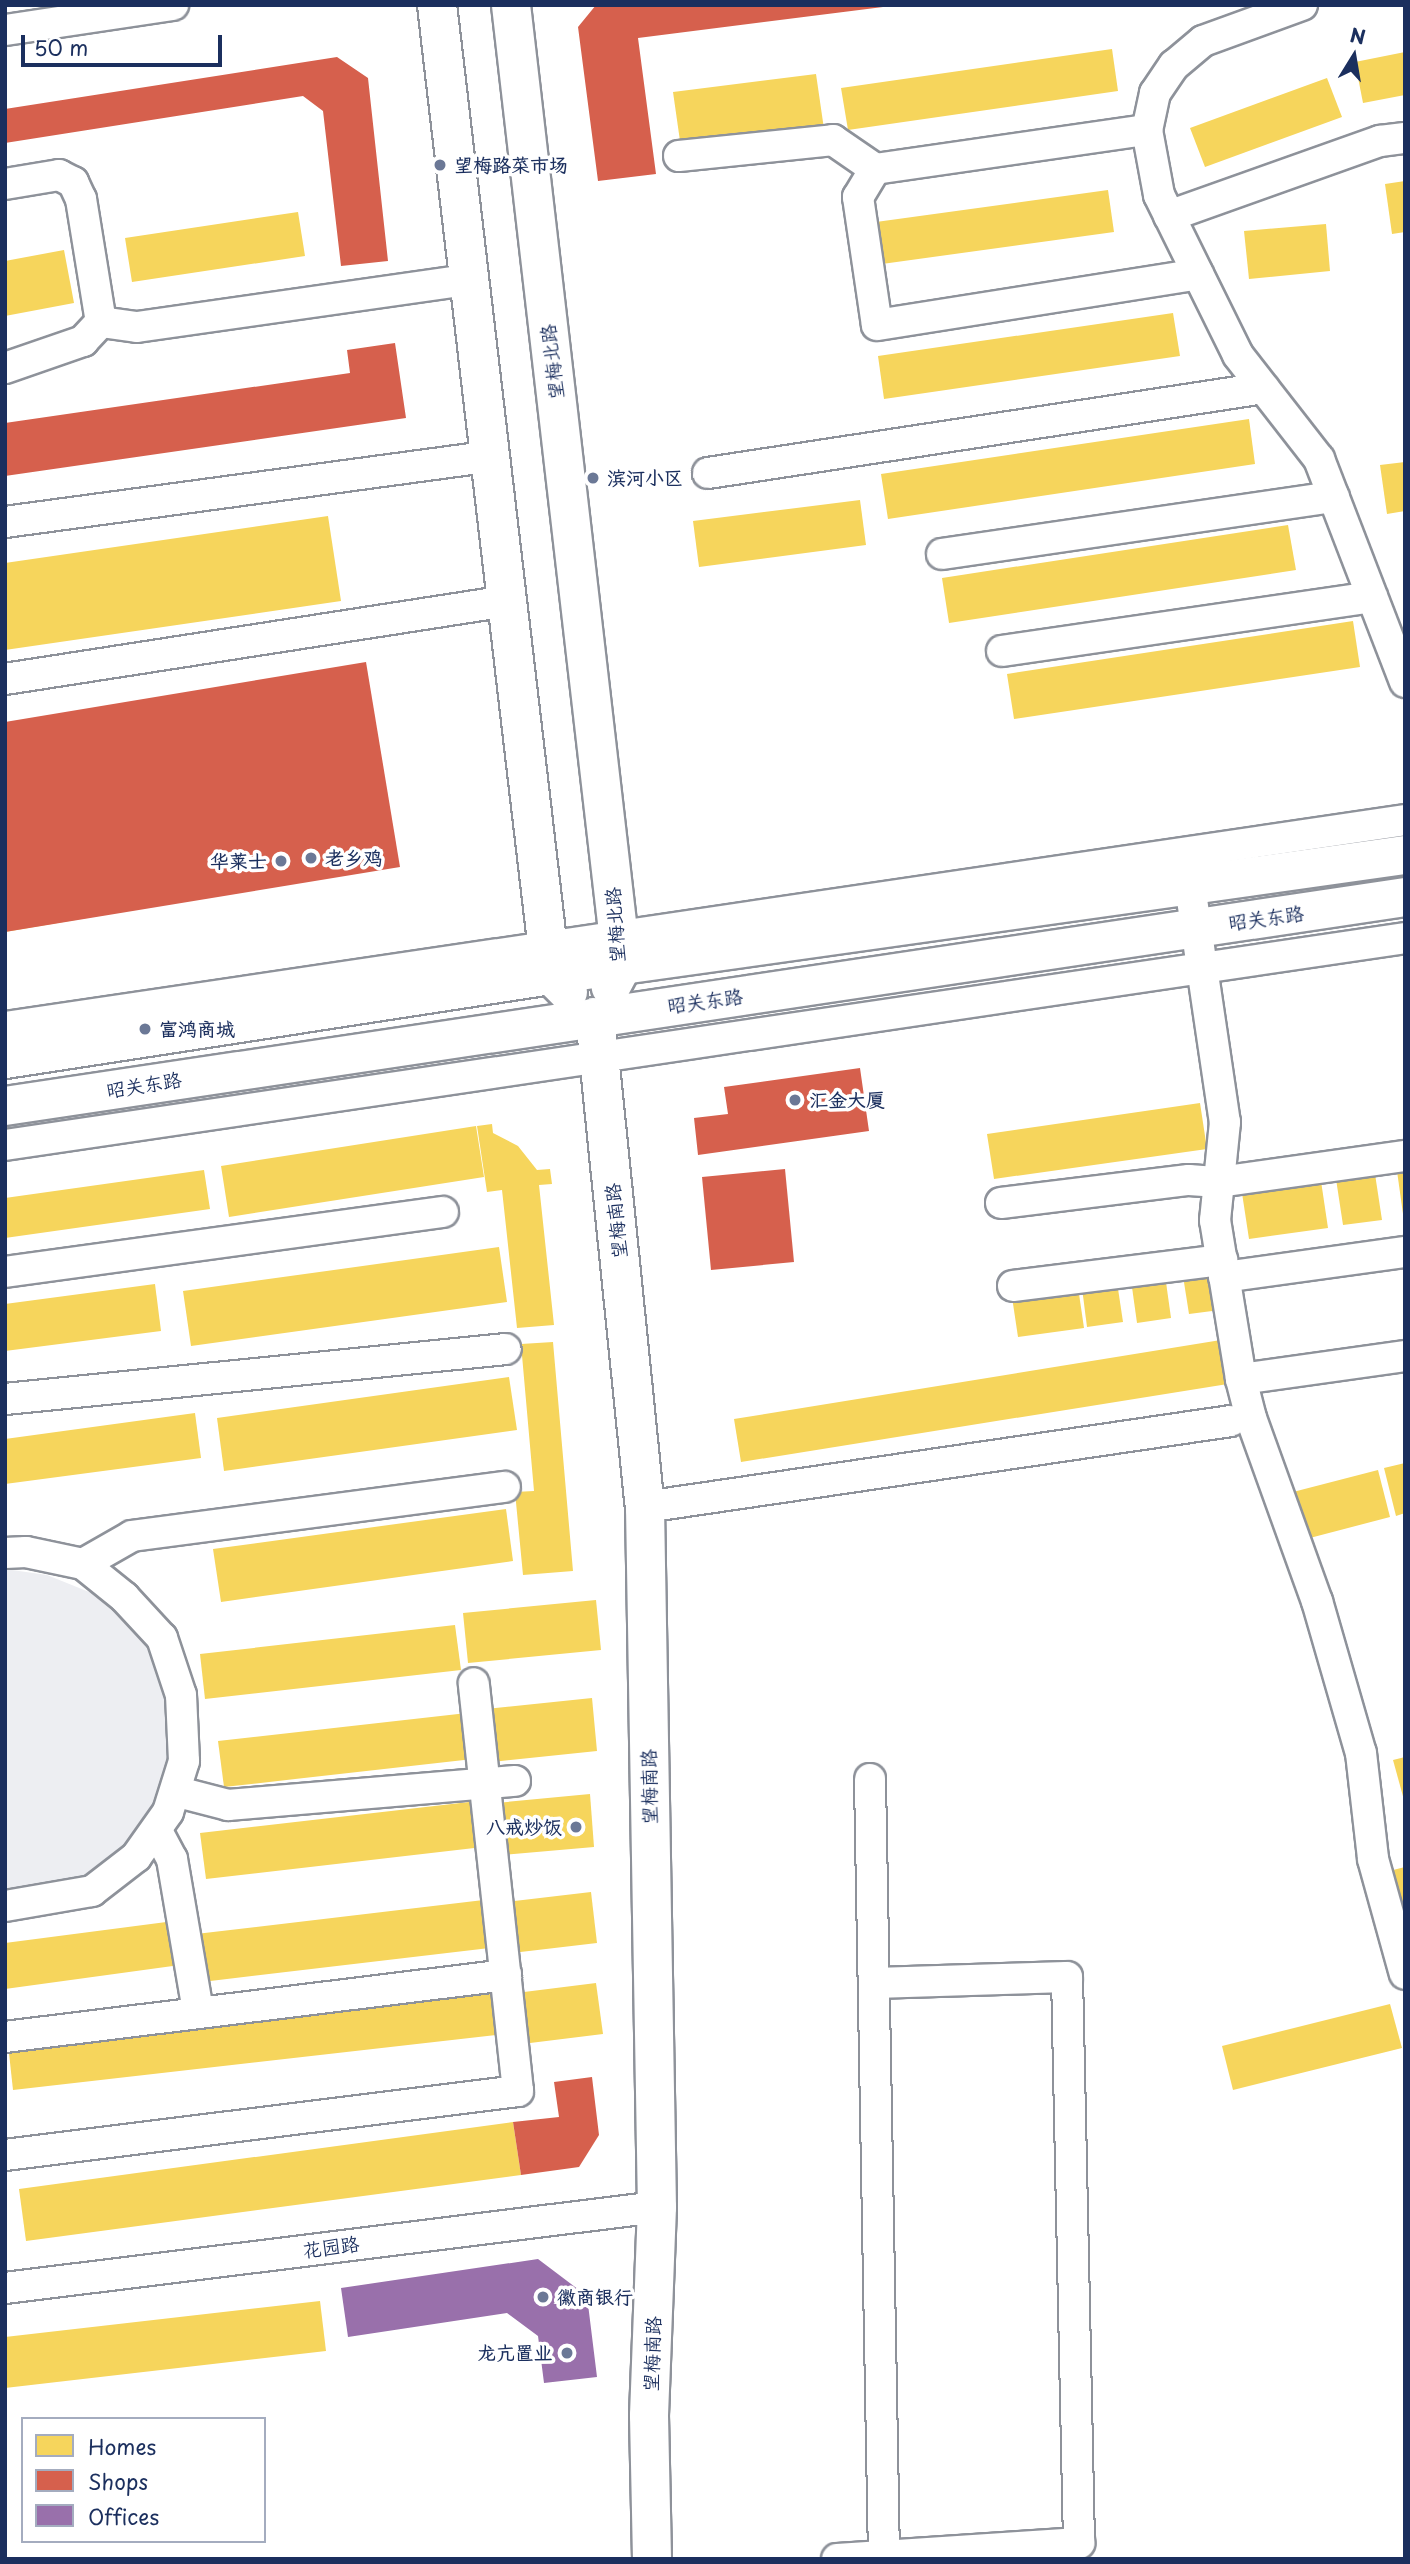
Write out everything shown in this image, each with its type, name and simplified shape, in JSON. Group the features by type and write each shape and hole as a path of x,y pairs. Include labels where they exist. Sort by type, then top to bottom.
{"main road":[{"path":"437,5 466,280 490,456 549,961 595,1017"},
{"name":"望梅北路","path":"511,5 620,951 595,1017"},
{"path":"5,1059 213,1012 549,961 1189,886 1405,855"},
{"name":"昭关东路","path":"5,1106 1405,897"},
{"name":"望梅南路","path":"595,1017 645,1507 657,2207 649,2416 652,2559"}],"street":[{"path":"5,30 173,5"},
{"path":"1303,5 1250,13 1203,41 1174,65 1155,93 1147,130 1159,195 1238,355 1319,459 1405,682"},
{"path":"679,156 833,140 875,169 1147,130"},
{"path":"1169,216 1380,141 1405,138"},
{"path":"875,169 858,197 877,325 1198,274"},
{"path":"5,184 59,174 74,182 80,200 101,322"},
{"path":"101,322 137,327 466,280"},
{"path":"5,368 83,341 101,322"},
{"path":"708,473 1264,388"},
{"path":"5,522 490,456"},
{"path":"942,554 1334,497"},
{"path":"1002,651 1372,597"},
{"path":"5,679 507,601"},
{"path":"620,951 1405,820"},
{"path":"1189,886 1225,1122 1215,1220 1241,1380 1241,1419 1317,1601 1361,1753 1373,1859 1405,1973"},
{"path":"5,1145 1405,938"},
{"path":"5,1027 213,1012 225,1112"},
{"path":"1001,1203 1189,1180 1219,1182 1405,1156"},
{"path":"5,1272 443,1212"},
{"path":"1013,1286 1405,1252"},
{"path":"5,1399 506,1349"},
{"path":"1241,1380 1405,1356"},
{"path":"645,1507 1241,1419"},
{"path":"83,1564 132,1536 505,1487"},
{"path":"5,1553 26,1552 83,1564 124,1597 162,1638 181,1695 184,1761 178,1792 156,1831 136,1857 92,1891 5,1906"},
{"path":"5,2155 518,2091 474,1683"},
{"path":"870,1779 884,2556"},
{"path":"178,1792 228,1805 515,1781"},
{"path":"156,1831 172,1859 198,2011"},
{"path":"5,2037 506,1975"},
{"path":"837,2559 1079,2543 1067,1977 874,1983"},
{"name":"花园路","path":"5,2288 657,2207"}],"shaded area":[{"path":"5,1569 47,1575 109,1600 151,1646 171,1697 176,1759 159,1808 127,1853 86,1881 5,1895"}],"building: Homes":[{"path":"682,5 813,5 813,7 684,24"},
{"path":"1112,49 1118,91 848,130 841,88"},
{"path":"1405,52 1405,95 1363,103 1355,62"},
{"path":"816,74 824,129 681,148 673,92"},
{"path":"1327,78 1342,117 1205,167 1190,128"},
{"path":"1405,181 1405,232 1392,234 1385,184"},
{"path":"1108,190 1114,232 882,264 876,222"},
{"path":"298,212 305,256 132,282 125,238"},
{"path":"1326,224 1330,271 1249,279 1244,231"},
{"path":"64,250 74,303 5,316 5,261"},
{"path":"1173,313 1180,356 884,399 878,356"},
{"path":"1249,419 1255,464 888,519 881,474"},
{"path":"1405,462 1405,511 1387,514 1380,465"},
{"path":"860,500 866,545 699,567 693,521"},
{"path":"328,516 341,601 5,650 5,563"},
{"path":"1288,525 1296,570 949,623 942,578"},
{"path":"1353,621 1360,667 1014,719 1007,674"},
{"path":"352,786 357,813 387,808 397,865 5,932 5,873 15,872 11,847 38,842 42,867 172,845 167,818 197,813 201,837 329,815 325,791"},
{"path":"1200,1103 1207,1149 994,1179 987,1134"},
{"path":"492,1124 493,1133 518,1146 537,1170 550,1169 552,1184 539,1185 554,1325 517,1328 502,1190 487,1192 477,1126"},
{"path":"476,1126 484,1177 229,1217 221,1166"},
{"path":"204,1170 210,1209 5,1238 5,1198"},
{"path":"1405,1170 1405,1214 1403,1214 1397,1171"},
{"path":"1375,1174 1382,1220 1343,1225 1336,1179"},
{"path":"1321,1181 1328,1228 1249,1239 1242,1193"},
{"path":"499,1247 507,1302 191,1346 183,1291"},
{"path":"1215,1272 1220,1310 1189,1314 1183,1276"},
{"path":"1165,1275 1171,1318 1137,1323 1131,1280"},
{"path":"1117,1282 1123,1322 1087,1327 1082,1288"},
{"path":"155,1284 161,1331 5,1351 5,1304"},
{"path":"1078,1287 1084,1328 1018,1337 1012,1297"},
{"path":"1227,1339 1234,1383 741,1462 734,1419"},
{"path":"553,1342 573,1571 523,1575 515,1492 534,1491 521,1344"},
{"path":"509,1377 517,1430 224,1471 217,1418"},
{"path":"195,1413 201,1458 5,1484 5,1439"},
{"path":"1405,1463 1405,1513 1396,1516 1384,1468"},
{"path":"1378,1470 1390,1517 1306,1539 1293,1492"},
{"path":"506,1509 513,1561 221,1602 213,1549"},
{"path":"596,1600 601,1650 468,1663 463,1613"},
{"path":"455,1625 461,1670 205,1699 200,1654"},
{"path":"592,1698 597,1751 492,1762 486,1709"},
{"path":"467,1713 473,1759 224,1787 218,1741"},
{"path":"1405,1757 1405,1800 1404,1800 1393,1760"},
{"path":"590,1794 594,1847 501,1855 496,1803"},
{"path":"478,1801 483,1847 206,1879 200,1833"},
{"path":"1405,1867 1405,1912 1404,1912 1393,1870"},
{"path":"591,1892 597,1943 512,1953 506,1902"},
{"path":"492,1899 498,1947 202,1982 196,1934"},
{"path":"174,1921 180,1965 5,1989 5,1943"},
{"path":"596,1983 603,2034 522,2044 516,1993"},
{"path":"491,1988 496,2035 13,2090 8,2044"},
{"path":"1390,2004 1402,2048 1233,2090 1222,2046"},
{"path":"513,2122 521,2175 26,2241 19,2189"},
{"path":"320,2301 326,2351 5,2388 5,2337"}],"building: Shops":[{"path":"596,5 883,7 638,38 656,174 598,181 578,27"},
{"path":"337,57 368,78 388,261 341,266 323,111 303,96 5,143 5,109"},
{"path":"395,343 406,418 5,476 5,423 350,373 347,350"},
{"path":"366,662 400,867 5,932 5,722"},
{"name":"汇金大厦","path":"860,1068 869,1131 698,1155 694,1118 728,1114 724,1087"},
{"path":"785,1169 794,1262 711,1270 702,1177"},
{"path":"592,2077 599,2135 579,2167 521,2175 513,2122 559,2117 554,2082"}],"building: Offices":[{"path":"538,2259 587,2296 597,2377 544,2383 538,2336 507,2313 348,2337 341,2288"}],"place":[{"name":"望梅路菜市场","path":"440,165"},
{"name":"滨河小区","path":"593,478"},
{"name":"老乡鸡","path":"311,858"},
{"name":"华莱士","path":"281,861"},
{"name":"富鸿商城","path":"145,1029"},
{"name":"汇金大厦","path":"795,1100"},
{"name":"八戒炒饭","path":"576,1827"},
{"name":"徽商银行","path":"543,2297"},
{"name":"龙亢置业","path":"567,2353"}]}
